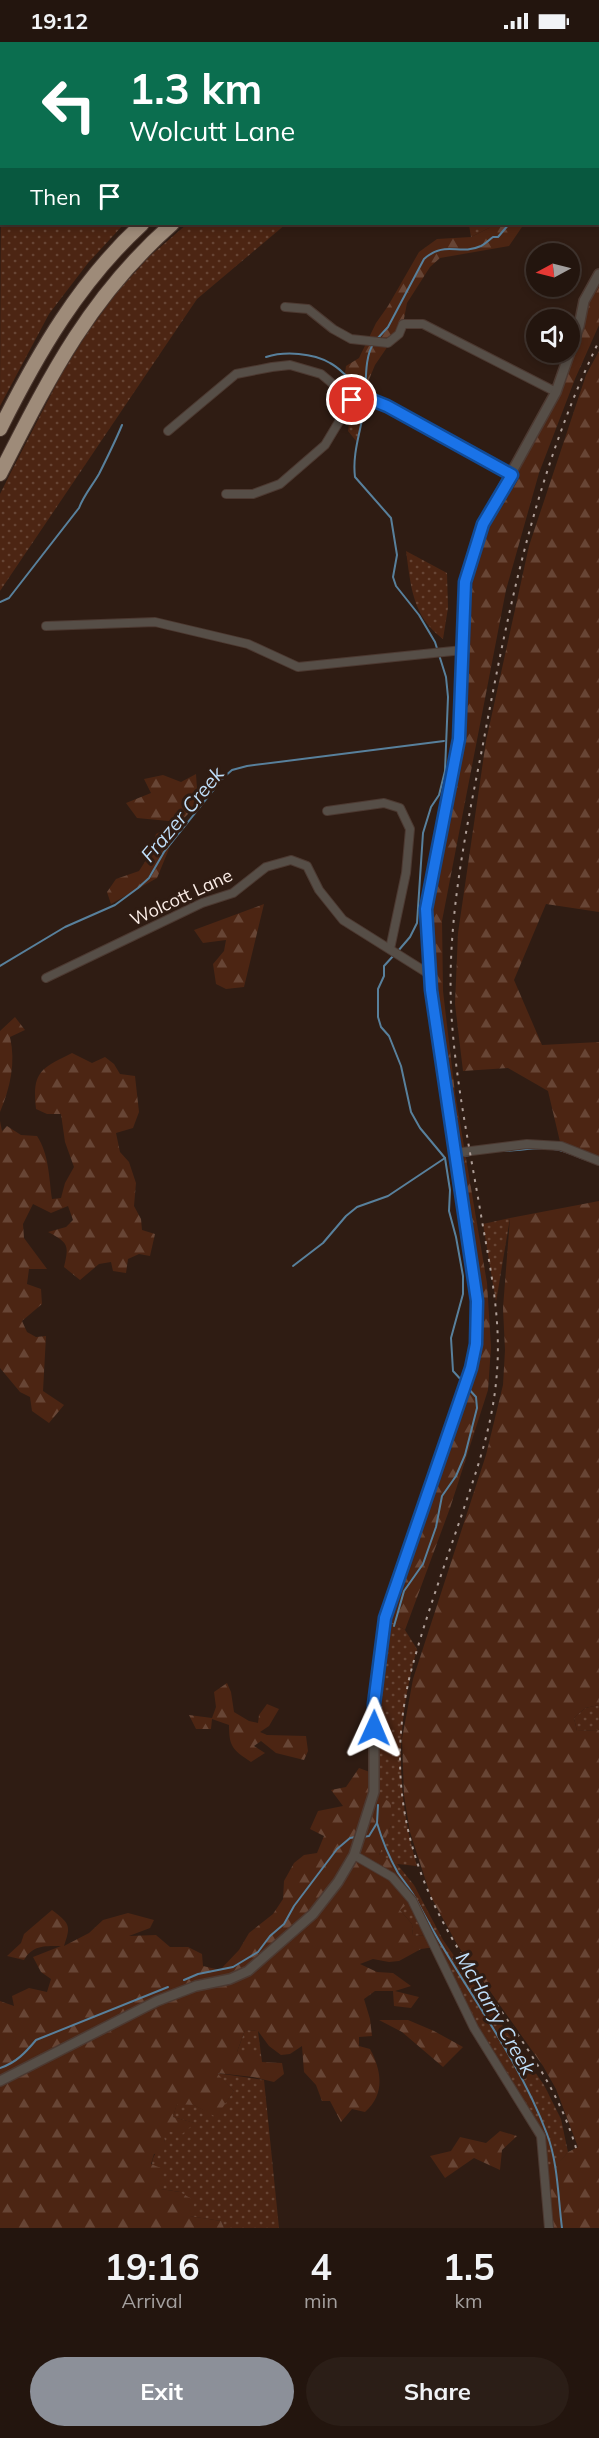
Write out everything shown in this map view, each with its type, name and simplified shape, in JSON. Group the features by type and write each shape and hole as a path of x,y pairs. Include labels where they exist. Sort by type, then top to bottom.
{"highway":[{"path":"0,429 34,362 66,311 98,270 141,225"},
{"path":"0,474 48,381 78,330 119,277 171,225"}],"street":[{"path":"580,321 584,301 599,274"},
{"path":"285,307 308,309 333,329 351,339 388,343 399,334 403,324 423,324 556,392"},
{"path":"0,2081 157,2001 196,1986 248,1971 313,1914 338,1882 354,1855 365,1823 374,1792 374,1704 385,1618 458,1408 476,1344 477,1301 429,974 426,909 459,739 465,582 483,524 556,392 566,363"},
{"path":"168,431 236,374 290,365 321,374 352,400 372,400 512,475"},
{"path":"226,494 253,494 280,484 325,445 352,400"},
{"path":"46,626 155,622 248,645 298,667 463,650"},
{"path":"327,811 384,804 400,808 410,829 406,873 390,949"},
{"name":"Wolcott Lane","path":"46,978 202,903 233,893 266,867 291,860 307,866 319,890 343,920 429,974"},
{"path":"455,1153 527,1144 561,1146 599,1161"},
{"path":"354,1855 392,1877 412,1900 474,2028 541,2136 549,2228"}],"green space":[{"path":"1,225 123,225 88,263 49,314 0,406"},
{"path":"186,225 285,225 197,299 0,591 0,494 61,375 88,332 118,291 150,256"},
{"path":"469,225 490,225 489,228 471,237"},
{"path":"490,225 523,225 509,246 440,258 430,267 407,303 403,324 375,365 368,382 372,400 352,400 344,380 346,366 359,358 376,323 419,252 437,239 471,237 489,228"},
{"path":"599,283 599,325 575,379 539,473 506,590 442,921 443,991 455,1093 487,1283 491,1347 488,1390 450,1508 405,1630 390,1621 475,1370 482,1326 434,1014 429,904 460,754 473,572 484,538 561,390 569,363 580,363 580,328 590,295"},
{"path":"599,351 599,912 546,904 514,980 542,1045 599,1042 599,1161 561,1146 548,1091 508,1068 463,1071 455,1004 458,933 486,741 529,546 586,375"},
{"path":"352,400 372,400 362,416 357,442 348,431"},
{"path":"406,551 447,573 448,608 443,639 433,630 419,610 412,588"},
{"path":"196,774 198,804 180,822 157,878 111,904 107,892 116,879 139,871 150,854 156,834 179,822 137,818 126,803 151,793 144,779 163,775 181,782"},
{"path":"264,904 244,987 226,989 216,984 213,964 224,951 226,940 203,943 194,930"},
{"path":"15,1017 25,1030 10,1037 11,1075 0,1112 0,1031"},
{"path":"72,1053 92,1063 105,1057 114,1064 120,1074 135,1076 139,1112 133,1128 116,1133 120,1152 129,1162 136,1183 134,1206 141,1219 142,1230 155,1234 150,1256 139,1254 128,1259 126,1273 113,1271 111,1262 99,1264 80,1280 64,1267 67,1249 64,1242 48,1232 66,1227 73,1220 68,1206 51,1213 33,1204 23,1224 24,1238 47,1269 29,1269 27,1284 41,1289 42,1304 22,1321 27,1332 36,1337 46,1336 43,1391 64,1405 49,1423 32,1411 30,1397 20,1392 0,1368 0,1121 2,1131 7,1126 21,1135 37,1136 46,1158 52,1199 61,1198 65,1183 74,1167 65,1142 61,1114 47,1114 36,1109 35,1087 40,1073 45,1068"},
{"path":"599,1201 599,1705 585,1708 574,1718 577,1731 599,1730 599,2228 549,2228 545,2178 568,2152 578,2147 556,2089 543,2066 458,1946 431,1897 410,1832 404,1795 402,1739 413,1679 486,1455 503,1385 505,1350 503,1308 510,1218"},
{"path":"510,1218 496,1302 483,1224"},
{"path":"385,1618 405,1630 417,1649 405,1704 401,1757 405,1811 417,1866 397,1864 414,1885 443,1940 544,2085 561,2119 568,2152 548,2176 544,2141 477,2030 430,1935 413,1936 412,1924 400,1910 379,1855 391,1825 374,1792"},
{"path":"227,1683 234,1712 249,1721 258,1723 259,1715 267,1704 279,1709 269,1726 260,1732 267,1735 306,1736 308,1751 304,1760 276,1753 261,1741 254,1746 265,1753 251,1762 233,1747 229,1725 212,1719 211,1729 196,1729 189,1715 212,1718 216,1707 214,1692"},
{"path":"599,1705 599,1730 577,1731 574,1718 585,1708"},
{"path":"359,1768 375,1774 374,1792 391,1803 391,1825 379,1855 396,1863 392,1877 412,1900 400,1910 412,1924 413,1936 429,1935 435,1947 421,1949 399,1961 373,1959 360,1964 377,1972 393,1973 411,1986 395,1991 419,1997 411,2008 394,2006 393,1991 375,1991 364,1999 372,2036 359,2037 359,2046 370,2049 379,2074 379,2090 371,2105 365,2112 352,2109 341,2122 330,2101 322,2101 316,2085 304,2072 302,2046 290,2054 281,2055 269,2046 258,2031 245,2030 237,2052 254,2052 262,2062 282,2063 284,2074 274,2082 217,2073 234,2091 216,2117 194,2105 177,2104 173,2117 195,2123 182,2134 163,2130 164,2153 154,2154 151,2164 163,2169 161,2189 180,2192 195,2201 190,2216 221,2221 224,2228 0,2228 0,2001 14,2006 12,1996 29,1988 47,1992 51,1979 41,1972 33,1957 61,1946 44,1946 35,1949 24,1960 7,1956 21,1943 24,1934 52,1910 67,1925 68,1933 64,1946 89,1933 103,1920 128,1913 154,1920 150,1928 129,1936 156,1935 170,1947 188,1947 202,1954 203,1966 220,1970 239,1950 249,1933 273,1914 283,1899 284,1881 294,1863 304,1855 317,1853 324,1836 310,1829 318,1811 343,1806 331,1790 346,1787"},
{"path":"379,2020 408,2020 463,2047 443,2067 402,2032"},
{"path":"245,2030 258,2031 262,2062 237,2052"},
{"path":"216,2073 264,2080 279,2228 224,2228 221,2221 189,2216 180,2192 161,2189 152,2164 155,2154 165,2142 162,2130 194,2123 173,2117 177,2103 194,2105 216,2116 234,2091"},
{"path":"500,2131 517,2136 502,2150 500,2170 474,2158 445,2178 430,2156 451,2151 460,2137 486,2143"}],"waterway":[{"path":"377,339 388,327 424,259 439,250 466,250 481,246 493,237 498,237 508,225"},
{"path":"374,343 368,357 364,408 354,468 355,477 391,518 397,555 393,577 396,586 419,615 435,642 446,677 448,697 445,771 439,795 431,807 423,833 417,923 410,937 398,951"},
{"path":"266,357 290,354 316,357 335,366 354,381 365,384"},
{"path":"0,602 9,598 79,508 99,474 122,425"},
{"name":"Frazer Creek","path":"0,966 65,927 115,905 138,888 149,878 164,852 232,770 247,766 444,741"},
{"path":"394,955 384,966 384,976 378,989 378,1017 381,1027 389,1036 401,1066 411,1112 420,1128 445,1158 450,1190 449,1211 463,1276 463,1294 451,1338 453,1371 464,1383"},
{"path":"500,1151 555,1149 590,1161"},
{"path":"464,1156 470,1155"},
{"path":"293,1266 323,1243 346,1216 357,1207 388,1196 445,1158"},
{"path":"394,1626 404,1591 423,1564 436,1527 442,1496 456,1476 465,1455 477,1408 476,1397 467,1387"},
{"name":"McHarry Creek","path":"362,1837 369,1836 377,1823 378,1805"},
{"name":"McHarry Creek","path":"377,1823 398,1873 414,1895 503,2045 534,2103 551,2145 562,2228"},
{"path":"184,1980 198,1974 233,1967 258,1952 270,1936 284,1924 294,1906 337,1849 350,1838 356,1837"},
{"path":"0,2068 16,2060 36,2040 168,1987"}],"railway":[{"path":"576,2148 558,2102 535,2060 456,1945 436,1909 409,1835 402,1797 400,1758 402,1717 410,1675 481,1456 490,1422 497,1371 498,1334 494,1296 461,1098 452,1023 451,952 458,882 503,640 528,538 558,438 599,341"}],"route":[{"path":"352,400 372,400 387,406 512,475 483,524 465,582 459,739 426,909 431,990 476,1286 478,1322 476,1344 471,1368 385,1618 374,1704 374,1728"}]}
